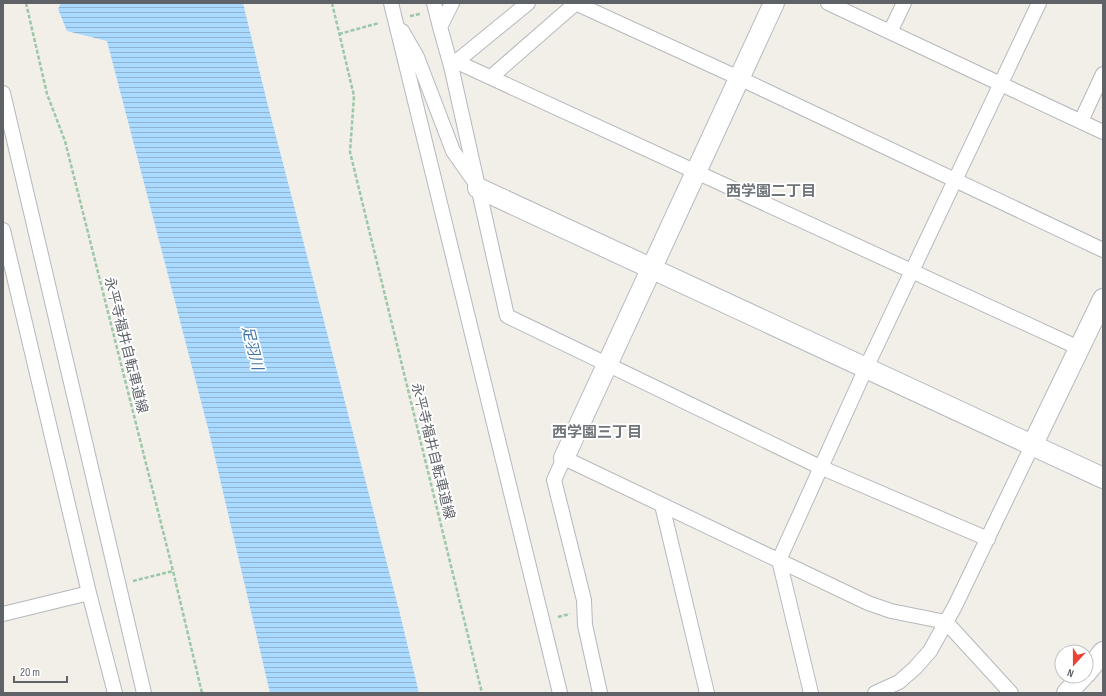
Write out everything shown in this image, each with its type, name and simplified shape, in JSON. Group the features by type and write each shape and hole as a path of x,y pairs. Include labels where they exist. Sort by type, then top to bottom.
{"street":[{"path":"391,3 560,693"},
{"path":"440,28 452,3"},
{"path":"454,64 528,3"},
{"path":"491,77 576,3 739,78 1103,250"},
{"path":"600,693 585,625 584,600 554,480 774,3"},
{"path":"828,3 1103,132"},
{"path":"890,32 904,3"},
{"path":"811,693 779,560 866,368 1039,3"},
{"path":"435,7 440,28 454,64 478,188 507,316 820,467 988,540"},
{"path":"394,19 417,57 453,151 478,188 1103,478"},
{"path":"454,64 491,77 1079,348"},
{"path":"1081,121 1103,74"},
{"path":"3,93 144,693"},
{"path":"3,230 89,593 115,693"},
{"path":"875,693 899,682 915,668 930,651 988,540 1103,298"},
{"path":"564,458 868,603 891,611 946,622 1011,693"},
{"path":"662,504 707,693"},
{"path":"3,614 89,593"},
{"path":"1067,693 1076,684"}],"path":[{"name":"永平寺福井自転車道線","path":"26,3 47,94 65,141 202,693"},
{"name":"永平寺福井自転車道線","path":"332,3 354,96 350,152 482,693"},
{"path":"339,34 435,7"},
{"path":"542,620 584,611"}],"water":[{"name":"足羽川","path":"61,3 243,3 419,693 270,693 209,432 107,41 67,31 58,9"}],"district":[{"name":"西学園二丁目","path":"771,191"},
{"name":"西学園三丁目","path":"597,432"}]}
